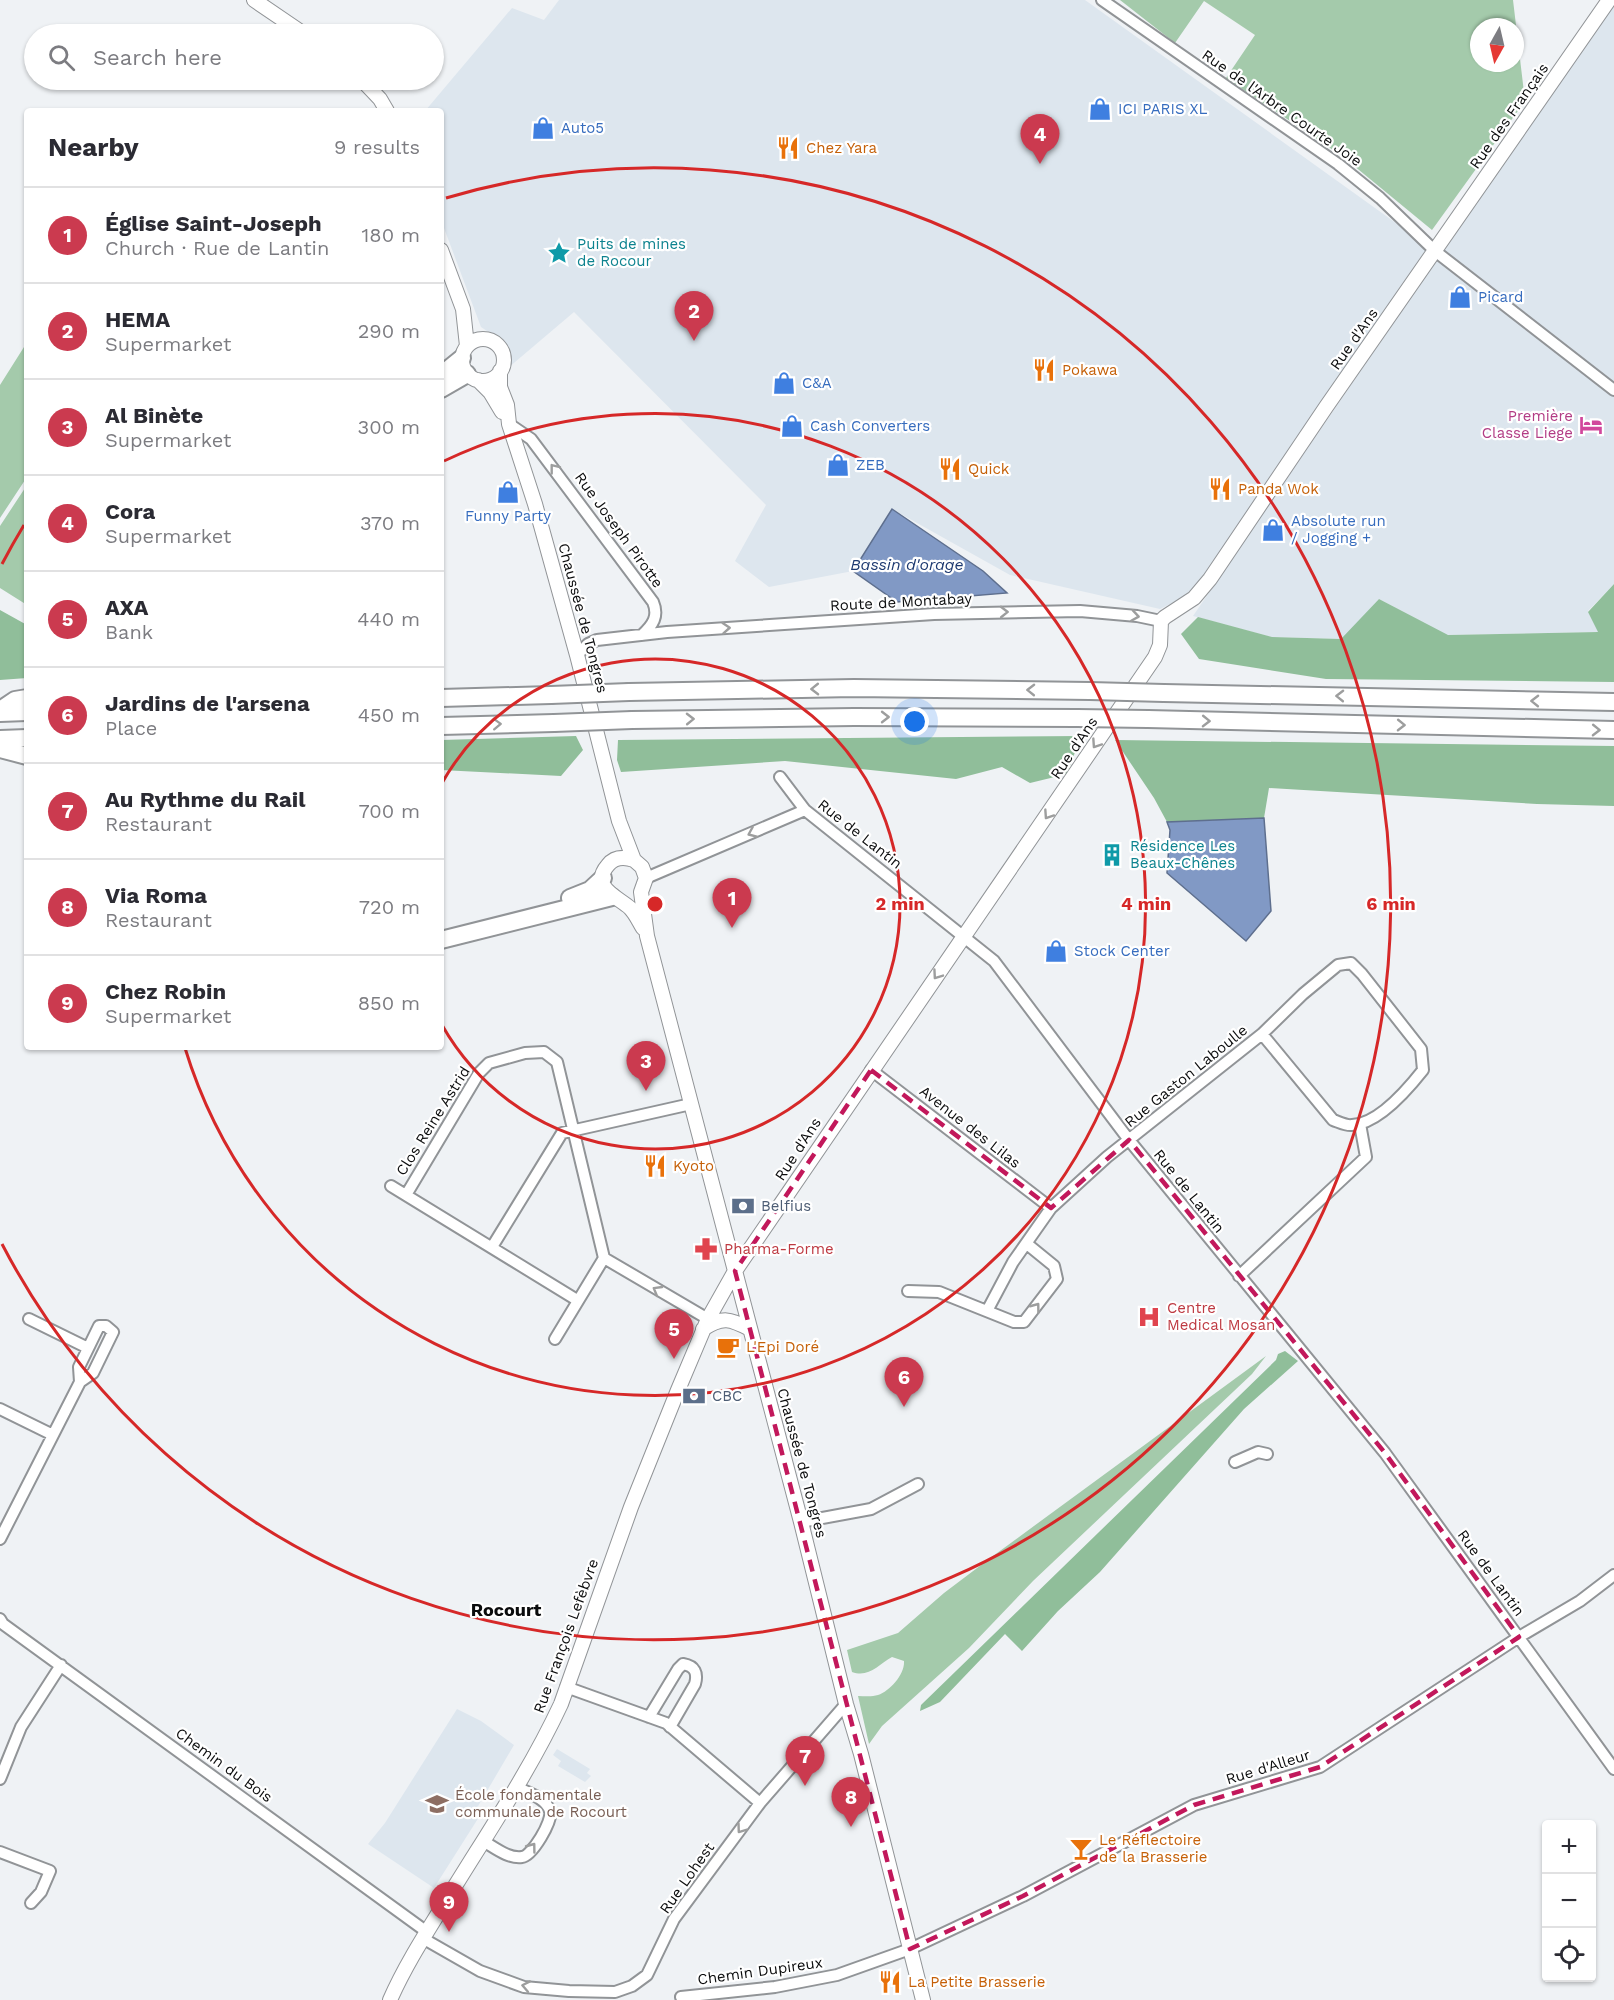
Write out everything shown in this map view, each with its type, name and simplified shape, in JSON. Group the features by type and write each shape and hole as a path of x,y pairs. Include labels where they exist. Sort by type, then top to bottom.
{"highway":[{"path":"444,372 464,352"},
{"path":"444,388 473,377"},
{"path":"444,698 854,688 1090,690 1614,702"},
{"path":"0,711 15,700 24,698"},
{"path":"0,711 24,712"},
{"path":"444,726 632,720 854,717 1148,719 1614,730"},
{"path":"0,738 24,738"},
{"path":"0,749 24,755"},
{"path":"444,930 583,894 603,878"},
{"path":"444,939 614,898"}],"main road":[{"path":"254,0 289,24"},
{"name":"Rue des Français","path":"1436,250 1609,0"},
{"path":"371,90 385,108"},
{"name":"Rue d'Ans","path":"735,1271 1155,657 1160,645 1161,621 1194,598 1210,579 1436,250"},
{"path":"444,258 464,309 484,339"},
{"path":"464,309 463,367 473,377 491,379 500,371 504,362 503,353 498,345 484,339 476,339 464,352"},
{"name":"Chaussée de Tongres","path":"500,371 500,387 507,405 509,424"},
{"name":"Chaussée de Tongres","path":"473,377 490,392 509,424 536,504 619,822 627,837 634,860 642,867 646,878 641,892 646,936 801,1522 923,2000"},
{"name":"Chaussée de Tongres","path":"619,822 616,859 607,865 603,878 605,888 614,898 631,909 646,936"},
{"path":"616,859 622,857 634,860"},
{"path":"614,898 630,900 641,892"},
{"path":"726,1235 744,1245 752,1245"},
{"name":"Rue François Lefèbvre","path":"390,2000 425,1935 553,1722 631,1507 706,1324 735,1271"},
{"path":"706,1324 727,1319 750,1329"}],"street":[{"name":"Rue de l'Arbre Courte Joie","path":"1102,0 1338,164 1380,198 1436,250 1614,390"},
{"name":"Rue Joseph Pirotte","path":"509,424 531,439 653,602 656,616 651,626 642,635"},
{"name":"Route de Montabay","path":"642,635 886,617 1012,612 1098,611 1161,621"},
{"path":"577,655 588,644 597,640 642,635"},
{"path":"780,777 806,810"},
{"name":"Rue de Lantin","path":"646,878 806,810 994,961 1129,1140 1385,1453 1614,1769"},
{"name":"Rue Gaston Laboulle","path":"1129,1140 1262,1034 1303,994 1338,965 1351,963 1362,974 1421,1049 1423,1070 1407,1090 1371,1120 1349,1126 1333,1120 1262,1034"},
{"name":"Clos Reine Astrid","path":"406,1195 479,1072 489,1062 525,1053 544,1052 557,1062 604,1258"},
{"name":"Avenue des Lilas","path":"871,1070 1051,1208"},
{"path":"492,1247 562,1133 692,1104"},
{"path":"1239,1276 1366,1157 1360,1124"},
{"path":"987,1311 1012,1262 1051,1208 1129,1140"},
{"name":"Clos Reine Astrid","path":"391,1186 577,1300"},
{"path":"908,1291 939,1292 1014,1322 1024,1322 1057,1279 1054,1266 1027,1244"},
{"path":"555,1339 604,1258 706,1324"},
{"path":"29,1319 88,1348"},
{"path":"0,1539 80,1382 79,1367 88,1348 99,1326 106,1326 113,1332 93,1374 80,1382"},
{"path":"0,1409 53,1435"},
{"path":"1235,1462 1258,1452 1267,1454"},
{"path":"801,1522 871,1509 918,1484"},
{"name":"Rue d'Alleur","path":"910,1949 1023,1896 1194,1805 1320,1767 1520,1637 1580,1601 1614,1575"},
{"name":"Chemin du Bois","path":"1,1622 425,1935"},
{"path":"649,1717 678,1670 683,1664 690,1665 694,1668 697,1678 670,1727"},
{"path":"0,1779 21,1727 61,1665"},
{"path":"566,1687 666,1723 760,1803"},
{"name":"Rue Lohest","path":"425,1935 480,1971 524,1987 615,1992 632,1986 647,1975 675,1919 760,1803 846,1704"},
{"path":"483,1841 511,1856 523,1857 532,1852 548,1823 550,1811 543,1802 516,1787"},
{"path":"0,1852 50,1870 41,1892 32,1903"},
{"name":"Chemin Dupireux","path":"681,1997 775,1987 837,1975 910,1949"}],"highlighted area":[{"path":"871,1070 1051,1208 1129,1140 1385,1453 1519,1637 1320,1767 1194,1805 1023,1896 910,1949 735,1271"}],"shaded area":[{"path":"559,0 1085,0 1435,251 1199,583 1180,599 1160,609 1010,575 892,509 853,571 769,587 735,561 766,505 574,312 508,368 501,337 481,327 444,228 444,108 428,108 512,8 544,20"},
{"path":"1614,0 1614,584 1588,611 1599,632 1446,635 1379,599 1342,639 1271,637 1193,616"},
{"name":"École fondamentale communale de Rocourt","path":"457,1709 481,1721 514,1745 474,1813 479,1817 434,1888 368,1844 385,1823"},
{"path":"557,1749 590,1769 587,1773 591,1776 585,1782 558,1766 561,1761 553,1755"}],"green space":[{"path":"1120,0 1513,0 1515,18 1470,18 1470,72 1522,72 1525,101 1432,230 1342,156 1226,78 1255,35 1204,1 1175,43"},
{"path":"24,347 24,482 0,518 0,385"},
{"path":"24,490 24,603 0,588 0,526"},
{"path":"1614,584 1614,682 1326,679 1199,659 1181,634 1198,617 1272,637 1341,639 1379,599 1448,635 1598,632 1588,612"},
{"path":"0,610 24,623 24,678 0,680"},
{"path":"576,736 583,750 561,776 444,770 444,740"},
{"path":"1081,736 1067,774 1030,783 1002,767 956,779 785,761 621,772 617,760 618,740"},
{"path":"1115,740 1614,746 1614,806 1537,804 1269,788 1264,818 1167,822 1154,798"},
{"path":"1285,1351 1298,1361 1244,1409 1100,1572 1058,1611 1022,1651 1005,1634 940,1702 920,1711 921,1705 1276,1360 1278,1354"},
{"path":"1266,1356 1252,1374 1033,1581 969,1648 882,1726 869,1744 858,1696 876,1696 887,1690 902,1671 904,1661 892,1657 868,1672 852,1672 847,1650 898,1633 944,1593 993,1556"}],"water":[{"name":"Bassin d'orage","path":"892,509 983,571 1007,593 897,602 853,571"},
{"path":"1264,818 1271,911 1246,941 1167,873 1170,830 1167,822"}],"place":[{"name":"ICI PARIS XL","path":"1100,109"},
{"name":"Auto5","path":"543,128"},
{"name":"Chez Yara","path":"788,148"},
{"name":"Cora","path":"1040,164"},
{"name":"Puits de mines de Rocour","path":"559,253"},
{"name":"Picard","path":"1460,297"},
{"name":"HEMA","path":"694,341"},
{"name":"Pokawa","path":"1044,370"},
{"name":"C&A","path":"784,383"},
{"name":"Première Classe Liege","path":"1591,425"},
{"name":"Cash Converters","path":"792,426"},
{"name":"ZEB","path":"838,465"},
{"name":"Quick","path":"950,469"},
{"name":"Panda Wok","path":"1220,489"},
{"name":"Funny Party","path":"508,492"},
{"name":"Absolute run / Jogging +","path":"1273,530"},
{"name":"Résidence Les Beaux-Chênes","path":"1112,855"},
{"name":"Église Saint-Joseph","path":"732,928"},
{"name":"Stock Center","path":"1056,951"},
{"name":"Al Binète","path":"646,1091"},
{"name":"Kyoto","path":"655,1166"},
{"name":"Belfius","path":"743,1206"},
{"name":"Pharma-Forme","path":"706,1249"},
{"name":"Centre Medical Mosan","path":"1149,1317"},
{"name":"L'Epi Doré","path":"728,1347"},
{"name":"AXA","path":"674,1359"},
{"name":"CBC","path":"694,1396"},
{"name":"Jardins de l'arsena","path":"904,1407"},
{"name":"Au Rythme du Rail","path":"805,1786"},
{"name":"École fondamentale communale de Rocourt","path":"437,1804"},
{"name":"Via Roma","path":"851,1827"},
{"name":"Le Réflectoire de la Brasserie","path":"1081,1849"},
{"name":"Chez Robin","path":"449,1932"},
{"name":"La Petite Brasserie","path":"890,1982"}],"district":[{"name":"Rocourt","path":"506,1610"}]}
